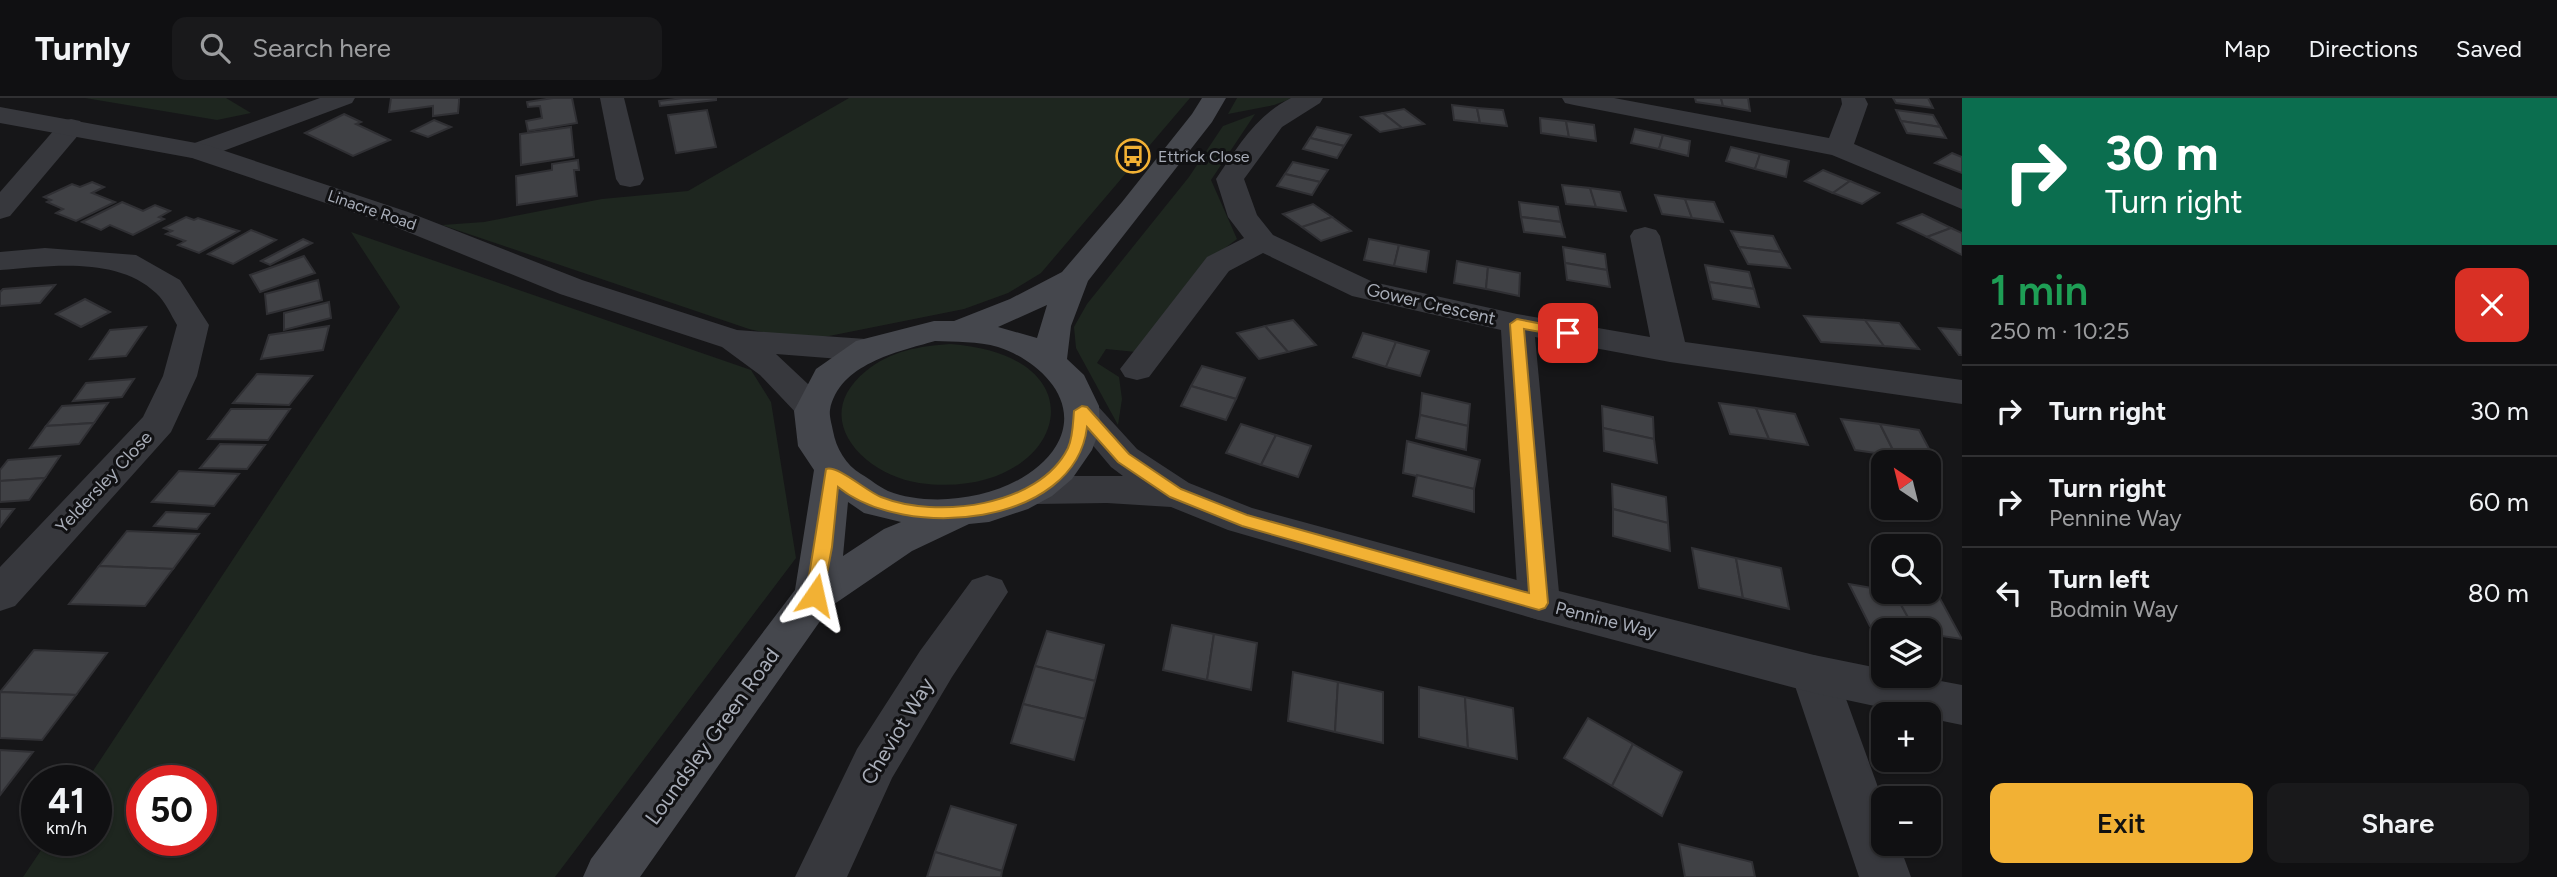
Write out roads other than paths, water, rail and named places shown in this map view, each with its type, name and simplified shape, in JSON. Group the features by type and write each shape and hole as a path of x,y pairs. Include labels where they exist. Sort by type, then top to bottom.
{"main road":[{"path":"1050,361 1055,326 1073,279 1203,117 1214,98"},
{"path":"959,331 1021,306 1073,279"},
{"path":"959,331 1008,340 1050,361 1065,376 1076,393 1082,411 1077,445 1060,469 1035,490 989,508 963,513 932,513 902,509 862,495 831,473 820,458 810,425 812,408 826,381 837,369 866,350 910,334 959,331"},
{"name":"Loundsley Green Road","path":"815,595 824,547 831,473"},
{"name":"Loundsley Green Road","path":"609,877 815,595 898,540 963,513"}],"street":[{"path":"198,151 343,98"},
{"path":"612,98 630,179"},
{"name":"Gower Crescent","path":"1311,98 1287,107 1268,123 1230,179 1243,217 1262,241 1363,289 1517,324 1670,351 1962,392"},
{"path":"1574,98 1839,148 1962,200"},
{"path":"1839,148 1855,104 1853,98"},
{"name":"Linacre Road","path":"0,115 198,151 397,218 571,287 734,340 866,350"},
{"path":"0,210 71,127"},
{"path":"1645,236 1670,351"},
{"path":"1137,369 1218,264 1262,241"},
{"name":"Yeldersley Close","path":"0,261 45,257 125,261 169,287 192,325 180,376 158,423 0,594"},
{"path":"1517,324 1539,603"},
{"name":"Linacre Road","path":"734,340 772,367 812,408"},
{"name":"Pennine Way","path":"1082,411 1124,458 1175,493 1242,520 1539,603 1814,674 1962,705"},
{"name":"Pennine Way","path":"1035,490 1107,489 1175,493"},
{"name":"Cheviot Way","path":"821,877 874,764 936,664 986,593"},
{"path":"1814,674 1885,877"}],"place":[{"name":"Ettrick Close","path":"1133,156"}]}
